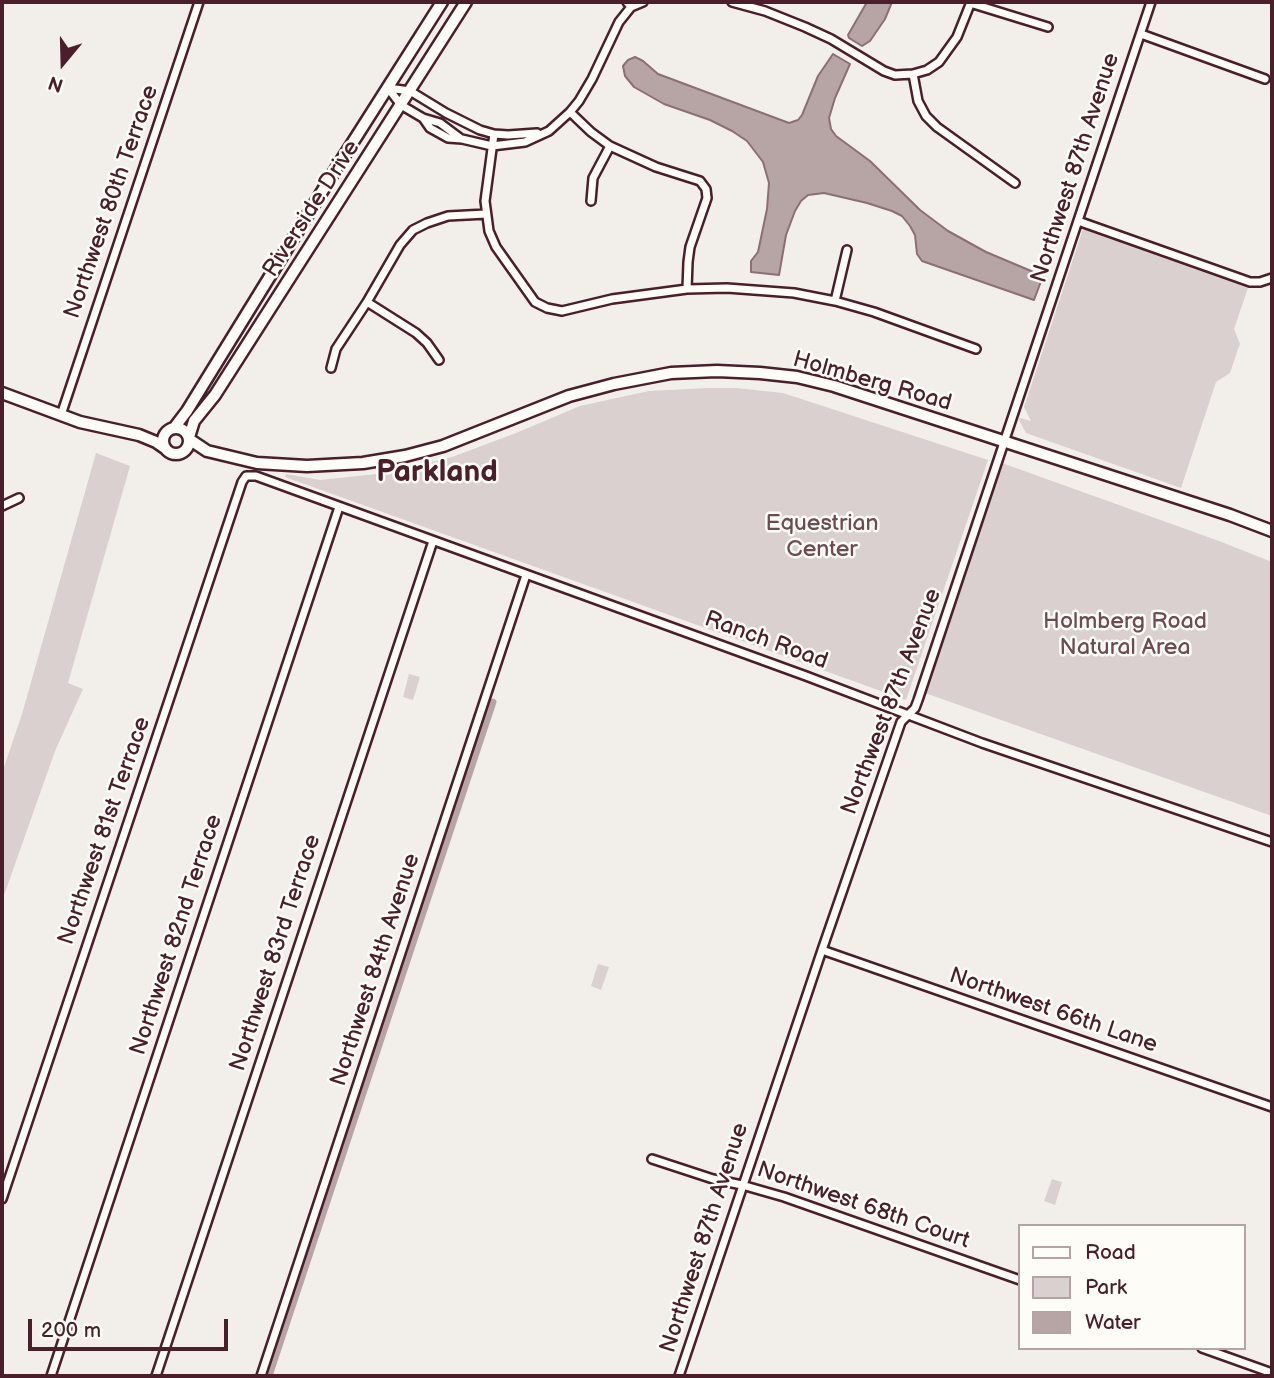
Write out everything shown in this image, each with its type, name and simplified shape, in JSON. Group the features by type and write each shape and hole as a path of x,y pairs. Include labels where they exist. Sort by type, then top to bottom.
{"street":[{"name":"Northwest 80th Terrace","path":"61,415 199,2"},
{"name":"Riverside Drive","path":"170,430 187,411 442,2"},
{"name":"Riverside Drive","path":"189,438 194,421 215,395 466,2"},
{"path":"423,118 430,128 448,138 492,146 525,142 548,131 579,101 629,5 643,2"},
{"path":"732,2 765,11 831,39 895,75 927,70 939,62 957,37 971,2 1048,27"},
{"path":"765,11 768,2"},
{"name":"Northwest 87th Avenue","path":"679,1376 901,722 915,708 918,700 1151,2"},
{"path":"1141,34 1265,79"},
{"path":"913,74 918,101 926,116 937,127 1015,183"},
{"path":"388,88 410,91 458,120 494,134 522,135 548,131"},
{"path":"388,88 401,105 423,118 440,123 462,139"},
{"path":"570,112 610,146 656,167 700,181 706,189 707,198 690,247 687,289"},
{"path":"451,131 458,120"},
{"path":"494,134 485,201 489,231 496,247 535,302 547,308 562,311 612,299 687,289 727,288 794,293 874,312 976,349"},
{"path":"591,201 593,178 610,146"},
{"path":"331,368 335,349 367,302 400,245 413,230 448,216 486,214"},
{"path":"1078,221 1250,282 1272,278"},
{"path":"835,301 847,250"},
{"path":"367,302 416,333 439,360"},
{"name":"Holmberg Road","path":"189,438 207,450 257,463 339,466 384,460 443,446 594,388 671,373 760,373 797,377 834,386 1272,531"},
{"path":"2,393 96,426 139,435 156,442 173,454 183,453 188,449 189,438 184,431 170,430 139,435"},
{"path":"207,450 197,440 196,431 215,395"},
{"path":"166,449 163,439 170,430"},
{"name":"Holmberg Road","path":"183,453 207,450"},
{"name":"Ranch Road","path":"246,476 256,476 982,743 1272,842"},
{"name":"Northwest 81st Terrace","path":"2,1199 234,503 246,476"},
{"path":"2,506 19,498"},
{"name":"Northwest 82nd Terrace","path":"51,1376 339,507"},
{"name":"Northwest 83rd Terrace","path":"156,1376 433,541"},
{"name":"Northwest 84th Avenue","path":"261,1376 526,575"},
{"name":"Northwest 66th Lane","path":"822,950 1272,1107"},
{"name":"Northwest 68th Court","path":"652,1159 713,1179 784,1197 1018,1279"},
{"path":"1208,1350 1272,1373"}],"green space":[{"path":"1083,229 1248,288 1234,329 1240,344 1230,373 1216,382 1181,488 1026,433 1019,420 1031,421 1024,407"},
{"name":"Equestrian Center","path":"708,388 783,393 988,460 906,700 285,477 286,474 320,480 386,473 452,457 580,406 649,391"},
{"path":"96,453 130,466 68,683 83,689 55,751 2,901 2,773 22,714"},
{"name":"Holmberg Road Natural Area","path":"1002,463 1272,562 1272,816 925,693"},
{"path":"409,674 420,677 413,700 403,697"},
{"path":"598,964 609,967 601,990 591,986"},
{"path":"1052,1179 1062,1182 1055,1205 1044,1201"}],"water":[{"path":"867,2 892,2 885,19 870,41 862,46 848,35"},
{"path":"833,54 850,64 829,118 831,129 836,136 870,161 920,210 948,231 986,252 1043,276 1034,300 922,261 917,254 915,235 902,216 867,203 824,193 808,195 795,211 786,235 779,275 751,272 751,261 758,252 767,209 769,183 763,162 747,141 732,131 710,120 664,104 634,87 625,76 623,66 635,57 658,74 789,123 798,120 802,115 818,76"}],"waterway":[{"path":"269,1376 493,702"}],"district":[{"name":"Parkland","path":"437,473"}]}
